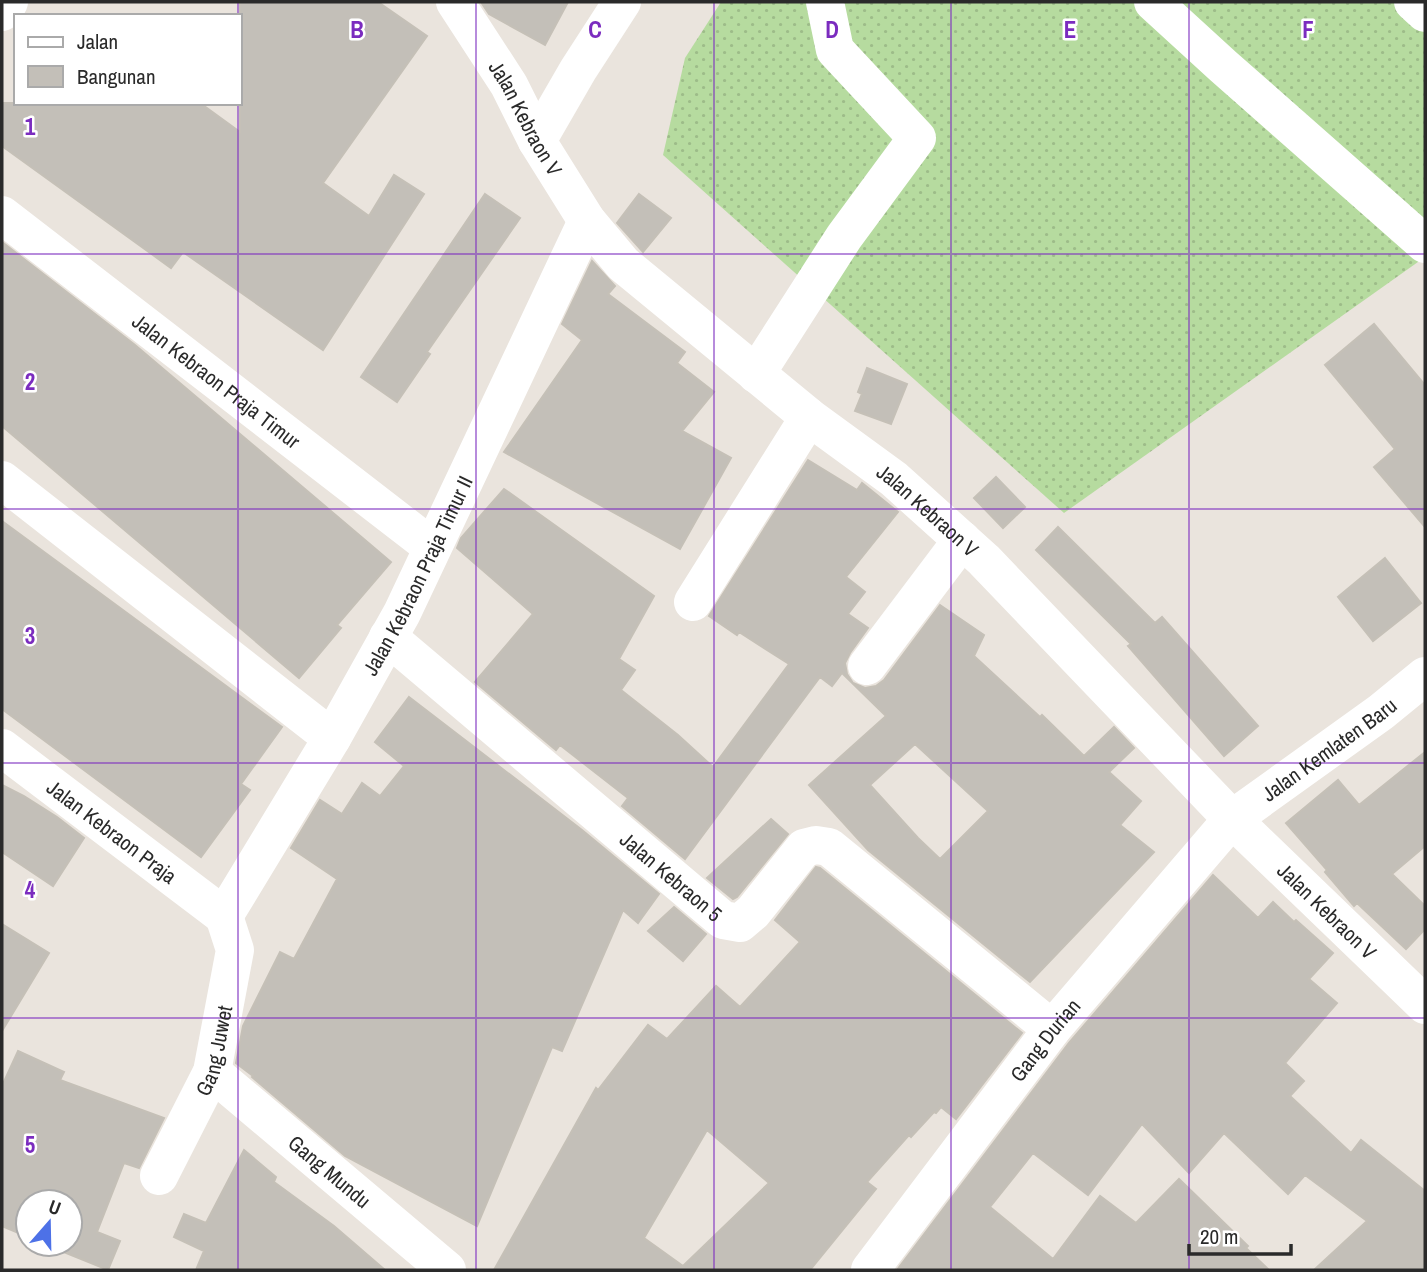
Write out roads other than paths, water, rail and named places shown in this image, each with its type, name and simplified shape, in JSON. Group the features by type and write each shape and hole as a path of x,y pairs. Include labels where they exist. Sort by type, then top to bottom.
{"street":[{"path":"2,12 9,2"},
{"name":"Jalan Kebraon V","path":"455,2 509,85 537,141 587,221 623,264 809,417 894,480 984,560 1232,819 1425,1005"},
{"path":"537,141 622,2"},
{"path":"757,374 844,237 917,138 835,50 825,2"},
{"path":"1153,2 1425,244"},
{"path":"1413,2 1425,13"},
{"name":"Jalan Kebraon Praja Timur","path":"2,215 432,547"},
{"name":"Jalan Kebraon Praja Timur II","path":"224,916 332,738 402,613 587,221"},
{"path":"693,602 809,417"},
{"path":"2,480 332,738"},
{"path":"867,667 962,540"},
{"name":"Jalan Kebraon 5","path":"388,637 723,920 740,923 754,912 804,848 816,845 829,847 1052,1029"},
{"name":"Jalan Kemlaten Baru","path":"1232,819 1381,712 1425,676"},
{"name":"Jalan Kebraon Praja","path":"2,748 224,916"},
{"name":"Gang Durian","path":"885,1264 1052,1029 1232,819"},
{"name":"Gang Juwet","path":"159,1177 212,1072 235,950 224,916"},
{"name":"Gang Mundu","path":"212,1072 447,1270"}]}
